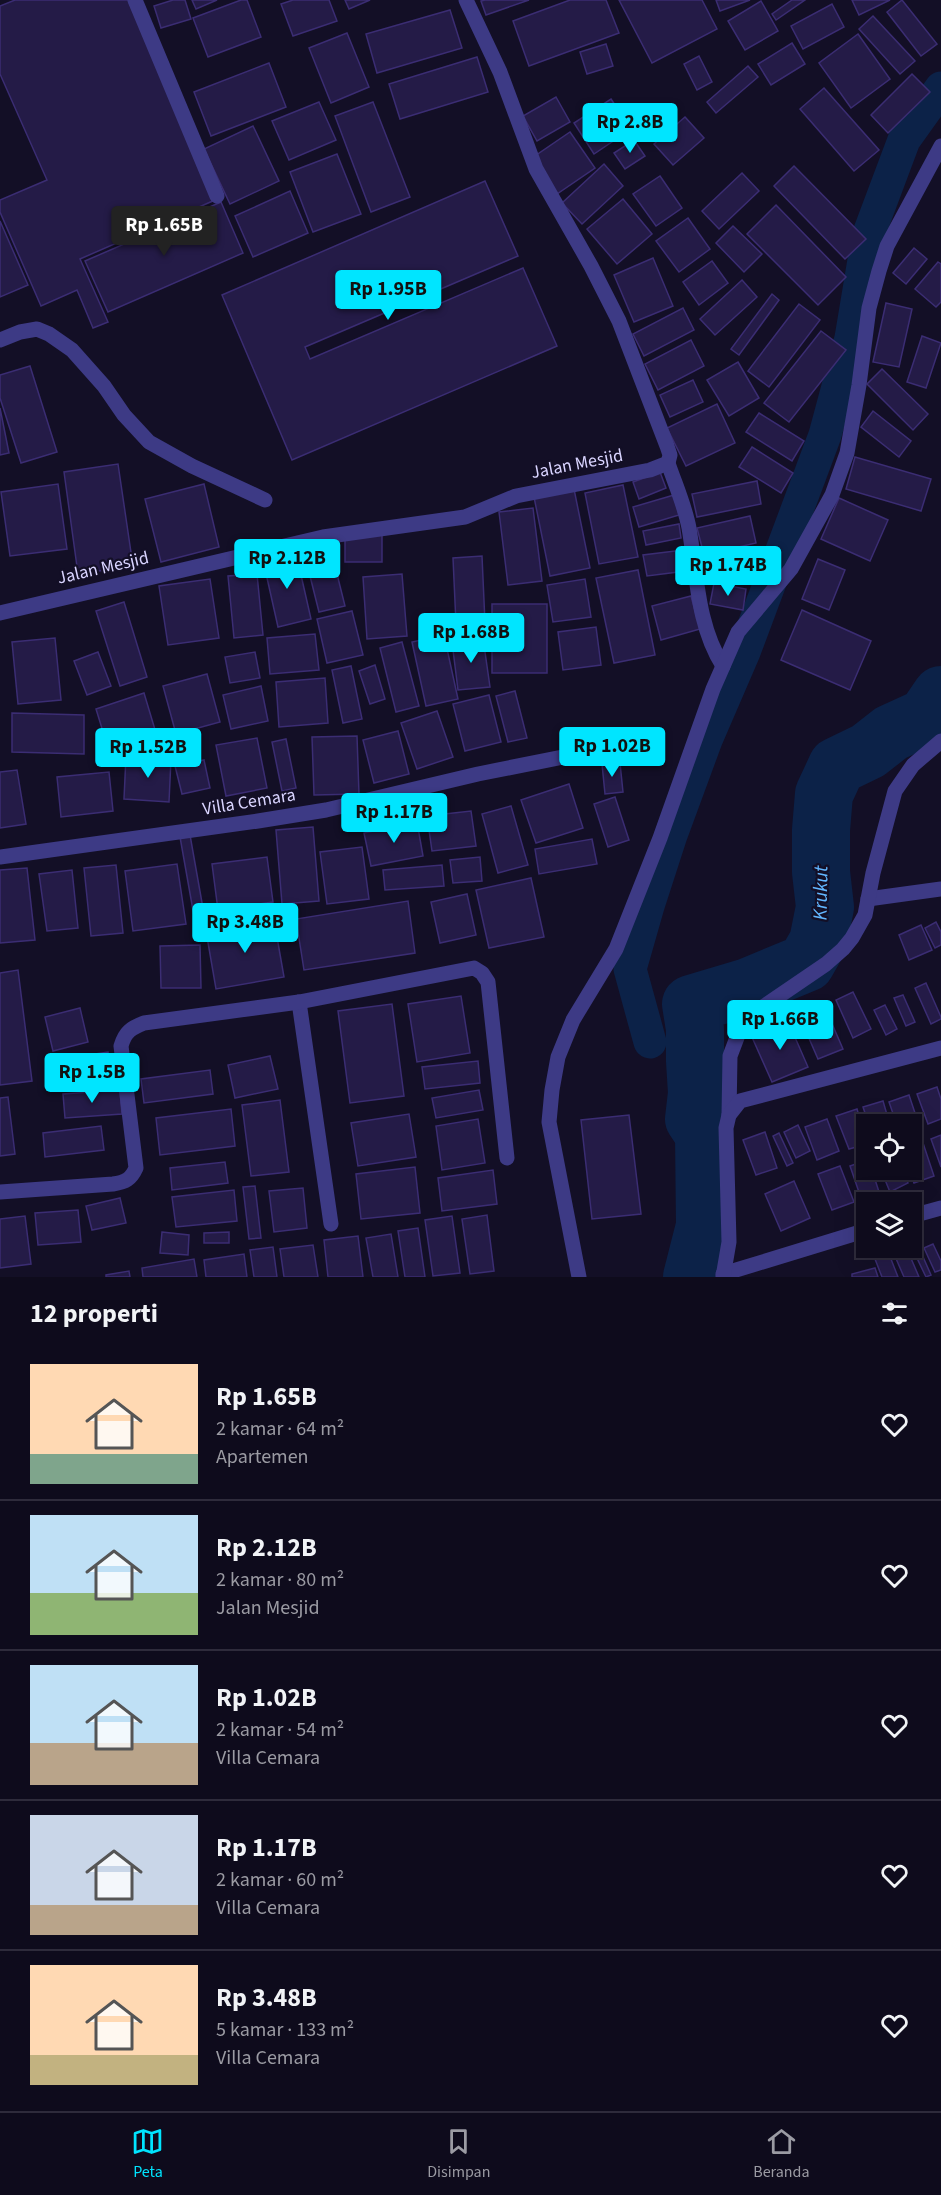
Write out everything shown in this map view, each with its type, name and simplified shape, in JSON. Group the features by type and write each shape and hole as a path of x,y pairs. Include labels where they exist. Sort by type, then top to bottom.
{"street":[{"path":"135,0 217,196"},
{"path":"466,0 500,72 536,170 591,266 619,321 670,455 668,463 689,526 705,626 712,648 723,666"},
{"path":"579,1277 549,1122 558,1057 573,1020 616,949 738,632 791,569 832,495 847,453 860,385 869,308 879,271 887,246 941,146"},
{"path":"0,340 20,332 37,329 49,334 72,350 104,386 124,415 149,442 192,466 266,500"},
{"name":"Jalan Mesjid","path":"0,613 323,537 465,517 516,496 650,470 668,463"},
{"name":"Villa Cemara","path":"0,857 326,810 478,774 642,741"},
{"path":"856,1233 723,1275 729,1242 726,1152 730,1056 741,1027 764,1007 826,964 843,949 860,926 895,791 913,765 941,741"},
{"path":"868,899 941,889"},
{"path":"0,1192 113,1184 125,1182 132,1177 136,1168 121,1046 124,1035 132,1028 144,1023 299,1002 474,968 488,982 507,1158"},
{"path":"299,1002 331,1224"},
{"path":"729,1115 740,1101 941,1048"},
{"path":"922,1213 941,1208"}],"building":[{"path":"15,0 128,0 215,200 80,259 108,322 93,328 77,290 41,306 0,212 0,200 47,180 0,74 0,6"},
{"path":"173,0 185,0 191,19 161,28 154,6"},
{"path":"192,0 217,0 196,9"},
{"path":"241,0 247,0 261,37 208,57 193,18"},
{"path":"293,0 329,0 337,21 293,36 281,4"},
{"path":"345,0 370,0 349,9"},
{"path":"529,0 486,15 481,1"},
{"path":"570,0 606,0 619,33 529,66 513,21"},
{"path":"619,0 702,0 717,29 652,63"},
{"path":"716,0 750,0 720,11"},
{"path":"792,0 805,0 776,20 772,14"},
{"path":"852,0 890,0 859,15"},
{"path":"902,0 937,44 921,56 887,12"},
{"path":"761,1 778,31 745,50 728,21"},
{"path":"832,4 844,27 803,49 791,26"},
{"path":"450,10 462,48 377,73 366,34"},
{"path":"873,16 915,61 900,74 859,29"},
{"path":"347,33 369,87 331,103 309,48"},
{"path":"858,34 890,79 851,108 819,63"},
{"path":"792,43 805,64 771,85 758,64"},
{"path":"606,44 613,66 587,74 580,52"},
{"path":"699,56 712,82 697,90 684,64"},
{"path":"477,57 488,92 400,119 389,84"},
{"path":"269,63 286,107 211,136 194,92"},
{"path":"748,66 758,77 716,113 707,102"},
{"path":"912,74 930,92 888,133 871,115"},
{"path":"824,88 879,150 854,171 800,109"},
{"path":"556,97 570,122 537,141 523,116"},
{"path":"611,99 631,129 594,154 574,123"},
{"path":"319,102 336,140 289,160 272,121"},
{"path":"373,102 410,197 371,212 335,116"},
{"path":"685,117 704,138 673,165 654,144"},
{"path":"253,126 279,181 230,204 204,149"},
{"path":"570,132 595,168 557,194 532,158"},
{"path":"634,140 645,156 625,169 614,153"},
{"path":"337,154 361,214 313,232 290,172"},
{"path":"604,164 623,186 582,224 562,203"},
{"path":"794,166 866,239 845,259 774,186"},
{"path":"742,173 759,191 719,229 702,211"},
{"path":"660,176 682,208 656,226 633,194"},
{"path":"485,181 518,256 305,347 310,359 523,268 557,346 292,460 222,295"},
{"path":"290,191 308,233 253,257 235,216"},
{"path":"623,199 652,234 617,264 587,229"},
{"path":"221,202 243,253 108,312 85,261"},
{"path":"776,205 846,277 818,305 747,234"},
{"path":"688,218 710,249 679,272 656,241"},
{"path":"0,221 28,285 0,297"},
{"path":"733,226 762,254 744,272 716,243"},
{"path":"914,248 927,259 906,284 893,273"},
{"path":"653,258 673,306 634,322 614,275"},
{"path":"712,261 728,283 699,305 683,282"},
{"path":"938,262 941,264 941,302 936,307 915,289"},
{"path":"742,280 757,297 715,335 700,319"},
{"path":"772,294 779,300 739,355 731,349"},
{"path":"886,303 912,309 899,367 873,362"},
{"path":"799,304 820,320 769,387 748,371"},
{"path":"683,308 694,330 644,356 633,334"},
{"path":"821,331 846,350 789,422 764,403"},
{"path":"922,336 941,343 926,388 907,382"},
{"path":"691,340 704,366 658,390 645,364"},
{"path":"738,362 759,398 729,416 707,380"},
{"path":"30,366 57,452 21,463 0,398 0,375"},
{"path":"882,369 928,414 913,430 867,384"},
{"path":"693,380 703,402 670,417 660,395"},
{"path":"717,404 735,443 686,466 667,428"},
{"path":"0,408 9,453 0,455"},
{"path":"873,411 911,441 899,457 861,427"},
{"path":"759,413 804,441 792,461 746,432"},
{"path":"752,447 793,473 781,493 739,467"},
{"path":"855,457 931,479 921,511 846,489"},
{"path":"118,464 133,566 78,574 64,472"},
{"path":"660,472 666,488 639,499 633,482"},
{"path":"757,481 761,504 697,517 692,494"},
{"path":"58,484 67,549 10,556 1,492"},
{"path":"204,484 219,547 161,562 145,499"},
{"path":"623,485 638,557 599,564 585,493"},
{"path":"574,489 590,568 550,576 534,497"},
{"path":"674,495 679,515 639,527 633,507"},
{"path":"839,498 888,520 870,561 821,539"},
{"path":"533,508 542,581 508,585 499,512"},
{"path":"750,516 756,543 704,555 697,528"},
{"path":"679,524 681,538 646,545 643,531"},
{"path":"345,535 382,535 382,562 345,562"},
{"path":"330,546 345,606 319,612 304,552"},
{"path":"683,550 686,571 647,576 643,555"},
{"path":"296,553 311,619 278,627 263,560"},
{"path":"754,554 752,584 706,572 705,559"},
{"path":"482,556 485,623 456,624 453,558"},
{"path":"818,559 845,570 829,610 802,599"},
{"path":"638,570 655,655 614,663 596,578"},
{"path":"257,574 263,635 234,638 228,576"},
{"path":"402,574 407,636 367,639 363,577"},
{"path":"210,579 219,638 168,645 159,586"},
{"path":"585,579 591,617 553,622 547,585"},
{"path":"714,583 746,589 743,610 710,604"},
{"path":"691,596 700,629 661,640 652,606"},
{"path":"124,602 147,677 120,686 96,611"},
{"path":"492,604 547,604 547,673 492,673"},
{"path":"802,610 871,641 850,690 781,660"},
{"path":"352,611 363,655 327,663 317,619"},
{"path":"596,627 601,665 563,670 558,632"},
{"path":"315,634 319,670 270,674 267,638"},
{"path":"444,635 458,699 426,706 412,642"},
{"path":"55,638 61,700 18,704 12,642"},
{"path":"483,638 490,687 458,690 452,642"},
{"path":"402,642 419,706 396,712 380,648"},
{"path":"98,652 111,686 87,695 74,661"},
{"path":"255,652 260,678 230,683 225,657"},
{"path":"375,665 385,699 370,704 359,671"},
{"path":"351,666 362,719 343,723 332,670"},
{"path":"207,674 220,722 176,734 163,686"},
{"path":"325,678 328,723 279,727 276,682"},
{"path":"261,686 268,721 231,729 223,695"},
{"path":"515,691 527,738 508,742 496,696"},
{"path":"144,693 156,733 108,748 96,709"},
{"path":"489,695 501,742 465,751 453,704"},
{"path":"437,711 453,757 417,769 401,723"},
{"path":"12,713 84,715 84,754 12,752"},
{"path":"398,731 409,774 374,783 363,740"},
{"path":"357,736 359,794 314,795 312,737"},
{"path":"257,738 267,788 226,796 216,745"},
{"path":"286,739 296,788 282,791 272,742"},
{"path":"126,756 171,759 169,802 124,799"},
{"path":"204,760 210,788 182,794 175,766"},
{"path":"620,763 623,792 605,794 602,764"},
{"path":"17,770 26,824 0,828 0,772"},
{"path":"109,772 113,811 61,817 57,777"},
{"path":"569,784 583,828 536,843 521,800"},
{"path":"615,797 629,840 608,847 594,804"},
{"path":"511,806 528,865 498,873 482,814"},
{"path":"471,811 476,846 432,851 427,816"},
{"path":"417,822 423,856 371,866 364,833"},
{"path":"313,827 319,901 282,904 276,830"},
{"path":"190,835 204,914 194,916 180,837"},
{"path":"592,839 597,864 539,874 535,849"},
{"path":"362,847 369,899 327,904 320,852"},
{"path":"267,857 273,902 218,910 212,864"},
{"path":"480,857 482,881 453,883 450,860"},
{"path":"177,864 186,924 133,931 125,871"},
{"path":"116,865 123,933 91,936 84,868"},
{"path":"442,865 444,886 385,890 383,870"},
{"path":"27,868 35,940 0,943 0,870"},
{"path":"72,870 78,928 47,931 39,874"},
{"path":"531,878 544,937 489,948 476,890"},
{"path":"467,894 476,935 440,943 431,902"},
{"path":"408,901 415,953 304,970 296,919"},
{"path":"274,920 284,977 216,989 206,931"},
{"path":"936,922 941,932 941,945 935,948 925,928"},
{"path":"921,925 932,950 909,960 899,935"},
{"path":"200,945 201,988 161,988 160,946"},
{"path":"18,970 32,1081 0,1085 0,973"},
{"path":"926,983 941,1017 931,1024 915,988"},
{"path":"853,992 871,1029 853,1038 836,1000"},
{"path":"903,995 915,1022 906,1026 894,998"},
{"path":"461,996 470,1053 417,1062 408,1004"},
{"path":"823,1003 843,1049 818,1059 798,1013"},
{"path":"392,1004 404,1096 350,1103 338,1011"},
{"path":"885,1005 897,1029 886,1035 874,1010"},
{"path":"80,1008 88,1042 53,1051 45,1017"},
{"path":"787,1019 808,1067 772,1082 751,1035"},
{"path":"108,1052 111,1075 50,1083 47,1061"},
{"path":"270,1056 278,1089 235,1098 228,1065"},
{"path":"478,1061 480,1083 425,1089 422,1067"},
{"path":"210,1070 213,1094 144,1103 141,1079"},
{"path":"937,1087 941,1099 941,1119 928,1124 917,1094"},
{"path":"120,1090 122,1114 65,1118 63,1094"},
{"path":"479,1090 483,1110 436,1118 432,1098"},
{"path":"909,1095 915,1114 893,1114 889,1102"},
{"path":"8,1097 15,1154 0,1156 0,1098"},
{"path":"280,1100 289,1172 251,1176 242,1105"},
{"path":"883,1101 887,1114 865,1114 863,1107"},
{"path":"231,1109 235,1146 160,1155 156,1118"},
{"path":"857,1109 856,1147 849,1149 836,1116"},
{"path":"409,1114 416,1157 358,1166 351,1123"},
{"path":"629,1115 641,1214 592,1219 581,1120"},
{"path":"478,1119 485,1163 442,1170 436,1126"},
{"path":"827,1119 839,1151 817,1160 805,1127"},
{"path":"798,1125 810,1151 796,1158 784,1132"},
{"path":"101,1126 104,1150 45,1157 43,1133"},
{"path":"765,1132 777,1168 756,1175 743,1140"},
{"path":"779,1133 793,1163 787,1166 773,1136"},
{"path":"941,1135 941,1167 931,1139"},
{"path":"922,1140 934,1176 914,1183 913,1180 922,1180"},
{"path":"225,1162 228,1183 172,1190 170,1168"},
{"path":"856,1164 856,1180 875,1180 879,1192 859,1192 850,1166"},
{"path":"840,1166 854,1202 832,1210 818,1174"},
{"path":"415,1167 420,1213 361,1219 356,1174"},
{"path":"493,1170 497,1204 442,1211 438,1178"},
{"path":"885,1180 907,1180 908,1183 890,1192"},
{"path":"794,1181 810,1218 781,1231 765,1194"},
{"path":"255,1186 261,1238 249,1239 243,1187"},
{"path":"303,1188 307,1228 274,1232 269,1191"},
{"path":"234,1190 237,1221 176,1227 172,1197"},
{"path":"120,1198 126,1223 92,1230 86,1206"},
{"path":"78,1210 81,1242 38,1245 35,1213"},
{"path":"487,1215 494,1271 470,1274 462,1219"},
{"path":"25,1216 31,1264 0,1268 0,1219"},
{"path":"452,1216 460,1273 433,1276 425,1220"},
{"path":"418,1228 425,1277 405,1277 398,1231"},
{"path":"162,1232 189,1235 188,1255 160,1253"},
{"path":"229,1232 229,1243 204,1243 204,1233"},
{"path":"391,1234 398,1277 373,1277 366,1238"},
{"path":"358,1236 363,1277 328,1277 324,1240"},
{"path":"933,1244 941,1261 941,1270 935,1272 924,1248"},
{"path":"313,1245 318,1277 284,1277 280,1249"},
{"path":"273,1247 277,1277 254,1277 250,1250"},
{"path":"244,1254 247,1277 206,1277 204,1260"},
{"path":"922,1255 931,1275 926,1277 917,1258 922,1258"},
{"path":"891,1258 898,1277 882,1277 875,1259"},
{"path":"896,1258 911,1258 919,1277 904,1277"},
{"path":"194,1259 197,1277 143,1277 142,1268"},
{"path":"875,1268 878,1277 852,1277 852,1274"},
{"path":"129,1271 130,1277 106,1277 106,1275"}],"waterway":[{"path":"650,1042 630,969 648,906 706,740 744,652 825,435 851,338 868,236 904,140 941,88"},
{"name":"Krukut","path":"692,1277 705,1226 704,1134 694,1119 697,1093 695,1029 691,1004 748,987 806,963 818,942 825,907 821,872 824,794 837,766 868,751 891,733 926,717 941,695"}]}
